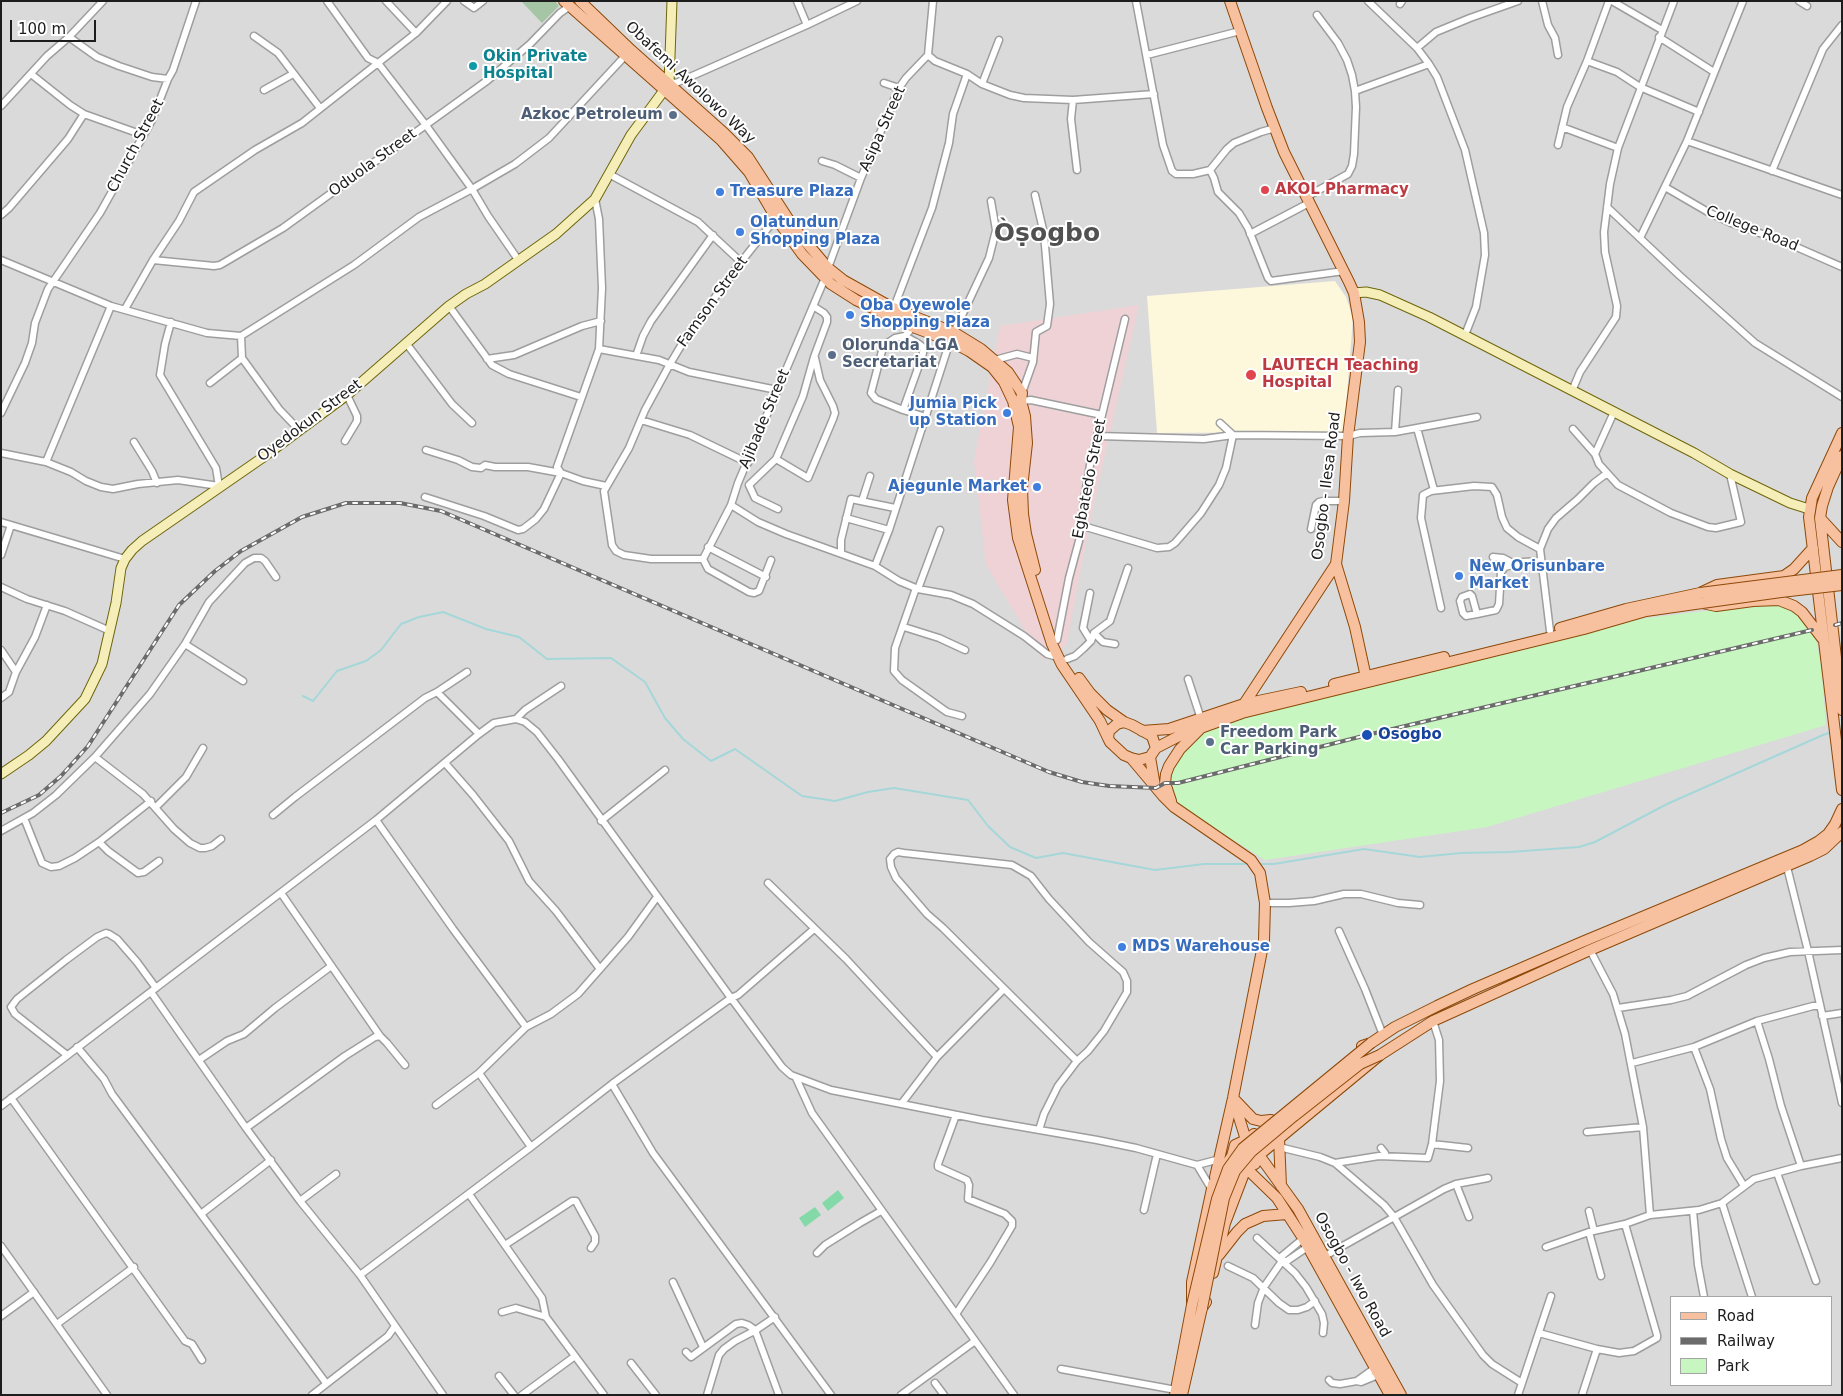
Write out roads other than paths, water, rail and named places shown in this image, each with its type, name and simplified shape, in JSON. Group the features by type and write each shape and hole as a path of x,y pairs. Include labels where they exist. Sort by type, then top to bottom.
{"main road":[{"name":"Obafemi Awolowo Way","path":"580,1 668,85 721,140 742,164 776,218 802,254 828,269 913,327 953,337 992,367 1004,382 1013,401 1019,427 1013,500 1018,538 1052,644 1090,693 1107,710 1124,722"},
{"name":"Osogbo - Ilesa Road","path":"1230,1 1284,152 1354,293 1360,342 1348,436 1344,501 1336,564 1244,704"},
{"name":"Obafemi Awolowo Way","path":"567,4 625,56 668,85 724,133 748,157 794,228 828,269"},
{"name":"Obafemi Awolowo Way","path":"893,313 953,337 995,360 1008,372 1022,397 1027,433 1022,488 1026,534 1062,658"},
{"path":"1842,433 1812,498 1809,510 1822,638 1842,790"},
{"path":"1842,456 1828,487 1820,518 1842,710"},
{"path":"1820,518 1842,542"},
{"path":"1701,598 1717,585 1784,576 1794,569 1813,548"},
{"path":"1336,564 1354,627 1366,679"},
{"path":"1142,730 1169,729 1242,713 1626,609 1842,575"},
{"path":"1062,658 1100,721 1108,738 1116,748 1139,760 1150,757 1156,748 1203,722 1244,704 1366,679 1584,629 1646,611 1701,598 1842,585"},
{"path":"1701,598 1716,606 1770,600 1787,602 1802,612 1822,638"},
{"path":"1108,738 1112,727 1124,722 1152,736 1156,748"},
{"path":"1174,806 1166,787 1166,774 1180,749 1203,722"},
{"path":"1150,757 1156,786"},
{"path":"1132,758 1174,806 1255,864 1265,902 1264,940 1233,1098 1192,1282 1197,1306"},
{"path":"1178,1393 1224,1198 1235,1171 1252,1152 1360,1064 1380,1054 1433,1021 1519,976 1573,952 1590,950 1786,862 1828,834 1842,809"},
{"path":"1197,1306 1217,1199 1228,1169 1243,1148 1371,1043 1437,1006 1519,976 1557,965 1582,942 1824,849 1842,832"},
{"path":"1213,1187 1232,1156 1235,1145 1246,1140 1263,1127 1360,1046 1371,1043"},
{"path":"1222,1146 1232,1156 1238,1166 1246,1168 1255,1164 1259,1154 1277,1142 1380,1054"},
{"path":"1233,1098 1253,1119 1261,1121 1271,1120"},
{"path":"1233,1098 1246,1140 1255,1145 1259,1154"},
{"path":"1263,1127 1264,1135 1277,1142"},
{"path":"1277,1142 1282,1186"},
{"name":"Osogbo - Iwo Road","path":"1259,1154 1298,1209 1309,1240 1390,1395"},
{"path":"1197,1306 1207,1300 1224,1223 1246,1168"},
{"name":"Osogbo - Iwo Road","path":"1246,1168 1277,1198 1287,1214 1325,1256 1401,1395"},
{"path":"1217,1258 1245,1224 1263,1216 1287,1214"}],"street":[{"path":"1,106 47,56 69,37 103,1"},
{"name":"Church Street","path":"1,413 25,363 43,299 100,213 144,135 163,96 196,1"},
{"path":"327,1 368,58 378,63 425,124 472,189 519,261"},
{"path":"386,1 416,33"},
{"path":"464,1 474,8 483,1"},
{"path":"672,1 668,85 807,26 857,1"},
{"path":"796,1 807,26"},
{"path":"933,1 928,55 935,61 967,74 982,84 1010,95 1024,98 1073,100 1154,94"},
{"path":"1136,1 1163,145 1170,169 1176,174 1193,174 1210,170 1234,143 1275,128"},
{"path":"1368,1 1416,48 1437,77 1465,150 1484,234 1485,255 1476,307 1465,335"},
{"path":"1416,48 1436,32 1518,1"},
{"path":"1542,1 1548,25 1555,38 1558,55"},
{"path":"1558,145 1567,107 1610,1 1662,30"},
{"path":"1572,391 1580,372 1614,321 1617,306 1605,252 1604,232 1618,148 1674,1"},
{"path":"1640,238 1688,141 1743,1"},
{"path":"1799,1 1807,6"},
{"path":"125,310 153,260 179,221 194,192 254,150 302,123 416,33 443,3"},
{"name":"Oduola Street","path":"153,260 220,265 283,228 488,80 530,44 567,4"},
{"path":"1250,234 1348,174 1352,166 1356,91 1347,60 1338,43 1317,16"},
{"path":"1772,171 1823,49 1842,25"},
{"path":"1147,55 1240,31"},
{"path":"254,36 278,54 320,108"},
{"path":"69,37 97,57 152,77 168,79"},
{"path":"1660,37 1714,72"},
{"path":"982,84 999,40"},
{"name":"Asipa Street","path":"828,269 862,178 899,88 928,55"},
{"path":"2,261 54,280 112,306 207,333 241,336 354,265 419,218 515,164 549,138 625,56"},
{"path":"1587,61 1617,72 1640,87 1698,112"},
{"path":"1356,91 1428,64"},
{"path":"31,74 84,114 144,135"},
{"path":"264,90 293,74"},
{"path":"893,313 932,208 949,143 953,114 967,74"},
{"path":"884,83 899,88"},
{"name":"Oyedokun Street","path":"125,558 142,541 347,395 449,306 519,261 556,234 595,199 631,135 668,85"},
{"path":"1073,100 1071,126 1077,170"},
{"path":"1,215 68,139 84,114"},
{"path":"1562,127 1618,148"},
{"path":"1688,141 1842,195"},
{"path":"822,161 862,178"},
{"path":"1210,170 1218,192 1238,213 1250,234 1265,274 1271,280 1344,271"},
{"path":"609,174 698,222 740,262"},
{"name":"College Road","path":"1666,187 1708,212 1732,223 1785,242 1842,267"},
{"path":"1035,195 1044,234 1050,304 1047,326 1036,332 1033,358 1022,397 1102,415"},
{"path":"561,473 557,467 599,349 601,321 600,250 595,199"},
{"path":"875,566 889,530 953,337 989,258 996,230 992,201"},
{"path":"1607,207 1755,343 1842,398"},
{"name":"Famson Street","path":"642,420 670,364 688,334 740,262 776,218"},
{"path":"636,356 643,336 651,322 713,235"},
{"name":"Ajibade Street","path":"703,559 731,505 738,483 828,269"},
{"path":"1354,293 1366,292 1380,295 1429,317 1730,474 1790,504 1809,510"},
{"path":"46,462 112,306"},
{"path":"449,306 492,365 508,374 581,397"},
{"path":"749,485 776,459 803,396 827,319 824,313 813,306"},
{"name":"Egbatedo Street","path":"1057,640 1069,578 1082,526 1083,506 1090,465 1125,319"},
{"path":"487,359 514,355 582,326 601,321"},
{"path":"171,322 160,375 216,468 223,484"},
{"path":"913,327 905,336 895,338 886,344 882,351 871,393 876,399 926,417"},
{"path":"241,336 242,358 279,409 299,430"},
{"path":"903,410 924,348 905,336"},
{"path":"406,344 452,404 472,423"},
{"path":"599,349 659,360 689,372 777,390"},
{"path":"995,360 1017,354 1033,358"},
{"path":"776,459 808,478 833,419 835,413 833,406 820,380 814,357"},
{"path":"210,383 242,358"},
{"path":"1395,432 1398,390"},
{"path":"344,441 357,421 357,416 347,395"},
{"path":"1595,454 1614,412"},
{"path":"1098,436 1204,439 1233,435 1348,436 1360,433 1395,432 1477,417"},
{"path":"748,463 690,435 642,420 606,486 604,497 612,545 616,551 624,555 652,559 703,559 708,569 748,592 759,592 771,560"},
{"path":"1220,423 1233,435"},
{"path":"1417,428 1434,490"},
{"path":"1573,429 1595,454 1606,474 1618,485 1671,513 1708,527 1716,528 1741,522 1730,474"},
{"path":"1082,526 1157,548 1169,547 1182,537 1219,485 1226,468 1233,435"},
{"path":"134,442 157,482"},
{"path":"426,450 458,460 472,468 481,468 485,465 495,467 528,467 561,473 583,481 606,486"},
{"path":"1,452 46,462 101,487 113,488 178,480 223,484"},
{"path":"425,497 484,516 518,530 524,529 544,509 561,473"},
{"path":"1550,631 1540,549 1548,529 1556,518 1606,474"},
{"path":"862,501 870,476"},
{"path":"738,483 749,485"},
{"path":"749,485 755,498 778,509"},
{"path":"1441,608 1421,518 1423,496 1434,490 1441,491 1474,486 1492,487 1497,495 1502,517 1507,528 1518,538 1540,549"},
{"path":"841,553 841,540 851,499 895,508"},
{"path":"1311,528 1316,506 1319,502 1344,501"},
{"path":"731,505 758,522 875,566 899,581 917,589 951,595 974,604 1024,636 1047,654 1062,658 1074,656 1091,641 1094,633 1110,621 1128,568"},
{"path":"846,518 889,530"},
{"path":"1,522 125,558 121,568 110,632 102,664 85,699 46,741 29,756 1,774"},
{"path":"1,555 11,525"},
{"path":"940,530 910,602 904,627 895,648 894,671 897,676 947,712 962,716"},
{"path":"708,547 766,576"},
{"path":"1493,557 1503,558 1514,564"},
{"path":"1,830 24,818 56,796 95,757 150,694 184,644 209,602 249,559 261,558 266,561 276,577"},
{"path":"1477,614 1498,608 1501,572 1505,568 1514,564 1541,560"},
{"path":"1,587 65,611 110,632"},
{"path":"1090,593 1082,628 1091,641"},
{"path":"1,698 9,692 16,672 35,637 47,605"},
{"path":"904,627 939,638 965,650"},
{"path":"1094,633 1103,642 1115,644"},
{"path":"184,644 242,681"},
{"path":"1,650 16,672"},
{"path":"273,815 424,698 437,692 467,672"},
{"path":"1188,679 1203,722"},
{"path":"1,1106 376,820 479,734 494,723 516,718 561,686"},
{"path":"437,692 479,734"},
{"path":"516,718 525,722 537,732 782,1067 796,1078 831,1090 1097,1140 1197,1165 1232,1156"},
{"path":"156,807 186,777 203,748"},
{"path":"95,757 151,801 174,829 190,842 200,848 212,846 221,839"},
{"path":"445,763 473,795 509,842 529,881 556,911 600,969"},
{"path":"601,821 665,770"},
{"path":"24,818 42,864 47,867 59,866 99,842 151,801"},
{"path":"376,820 453,929 526,1027"},
{"path":"99,842 138,873 144,872 159,862"},
{"path":"1039,1130 1050,1100 1077,1061 1088,1052 1104,1031 1127,992 1127,982 1123,972 1089,942 1049,899 1031,876 1012,865 898,852 894,854 890,859 896,878 927,914 1077,1061"},
{"path":"1786,862 1842,1103"},
{"path":"768,883 846,959 937,1057"},
{"path":"281,893 307,929 330,967 374,1025 380,1036 405,1064"},
{"path":"1265,902 1314,901 1344,894 1361,894 1420,906"},
{"path":"436,1104 479,1073 519,1036 526,1027 551,1014 578,994 628,937 657,897"},
{"path":"360,1275 612,1084 731,998 738,995 814,929"},
{"path":"1339,931 1383,1035"},
{"path":"67,1055 16,1014 11,1007 17,999 79,950 106,933 117,939 137,962 153,990 246,1128 300,1201 360,1275 443,1395"},
{"path":"1590,950 1618,1008 1632,1063 1643,1127 1650,1216"},
{"path":"1618,1008 1688,996 1746,965 1764,958 1790,952 1842,950"},
{"path":"199,1060 227,1040 244,1034 330,967"},
{"path":"902,1103 937,1057 1004,989"},
{"path":"1632,1063 1694,1047 1758,1021 1804,1008 1820,1006"},
{"path":"1822,1016 1842,1013"},
{"path":"1335,1163 1382,1156 1426,1159 1429,1156 1440,1081 1439,1040 1433,1021"},
{"path":"1758,1021 1770,1059 1780,1106 1801,1166"},
{"path":"246,1128 344,1056 369,1040 380,1036"},
{"path":"77,1047 104,1079 112,1094 326,1383"},
{"path":"1694,1047 1710,1089 1727,1158 1744,1186"},
{"path":"479,1073 531,1147"},
{"path":"796,1078 812,1113 1014,1395"},
{"path":"612,1084 653,1153 831,1395"},
{"path":"11,1098 134,1267 185,1341 192,1344 202,1360"},
{"path":"956,1115 938,1167 967,1180 969,1185 968,1198 1005,1214 1012,1221 1012,1226 990,1264 956,1314"},
{"path":"1587,1132 1643,1127"},
{"path":"1277,1142 1335,1163 1384,1205 1394,1217 1433,1285 1482,1354 1492,1364 1522,1383"},
{"path":"1432,1144 1468,1148"},
{"path":"1144,1210 1157,1154"},
{"path":"1546,1247 1591,1231 1626,1224 1650,1216 1693,1211 1722,1203 1754,1179 1801,1166 1842,1158"},
{"path":"201,1214 271,1160"},
{"path":"1197,1165 1213,1187"},
{"path":"1777,1173 1816,1281"},
{"path":"300,1201 336,1174"},
{"path":"1325,1256 1456,1184 1488,1178"},
{"path":"1456,1184 1469,1217"},
{"path":"469,1194 542,1298 546,1316 604,1395"},
{"path":"505,1246 572,1201 578,1205 595,1236 595,1242 591,1248"},
{"path":"1722,1203 1752,1296"},
{"path":"1589,1210 1591,1231 1601,1276"},
{"path":"818,1253 826,1245 882,1211"},
{"path":"1693,1211 1698,1265 1704,1296"},
{"path":"1538,1333 1610,1352 1626,1353 1655,1340 1657,1335 1626,1224"},
{"path":"1257,1238 1295,1273 1315,1301 1322,1314 1324,1323 1323,1333"},
{"path":"1255,1325 1258,1303 1264,1287 1282,1261 1282,1256 1309,1240"},
{"path":"1,1246 107,1395"},
{"path":"1228,1266 1246,1273 1289,1310 1307,1307 1315,1301"},
{"path":"57,1324 134,1267"},
{"path":"673,1282 703,1347"},
{"path":"1,1316 34,1292"},
{"path":"1518,1395 1551,1296"},
{"path":"502,1312 516,1308 546,1316"},
{"path":"707,1395 719,1355 724,1349 775,1317"},
{"path":"686,1352 691,1356 736,1324 742,1323 755,1331 779,1395"},
{"path":"312,1395 388,1336 395,1326"},
{"path":"900,1395 975,1341"},
{"path":"1582,1395 1597,1349"},
{"path":"522,1395 575,1356"},
{"path":"631,1363 656,1395"},
{"path":"1061,1369 1178,1393"},
{"path":"1329,1380 1340,1384 1377,1372"},
{"path":"499,1376 514,1395"},
{"path":"936,1384 944,1395"}],"waterway":[{"path":"303,696 313,701 337,671 366,661 381,650 401,624 419,617 443,612 486,629 519,637 547,659 611,658 645,682 665,718 683,739 711,761 735,749 802,796 835,801 868,792 894,788 968,800 988,826 1010,847 1036,858 1063,853 1155,870 1204,864 1249,864"},
{"path":"1259,864 1274,864 1364,849 1420,857 1579,847 1595,842 1667,804 1832,732"}],"railway":[{"path":"1,813 39,795 61,776 88,746 179,605 215,571 241,551 302,517 346,503 400,503 441,511 1049,772 1082,782 1109,786 1156,788 1165,783 1178,783 1367,735 1812,630"},
{"path":"1835,625 1842,623"}],"place":[{"name":"Okin Private Hospital","path":"473,66"},
{"name":"Azkoc Petroleum","path":"673,115"},
{"name":"AKOL Pharmacy","path":"1265,190"},
{"name":"Treasure Plaza","path":"720,192"},
{"name":"Olatundun Shopping Plaza","path":"740,232"},
{"name":"Oba Oyewole Shopping Plaza","path":"850,315"},
{"name":"Olorunda LGA Secretariat","path":"832,355"},
{"name":"LAUTECH Teaching Hospital","path":"1251,375"},
{"name":"Jumia Pick up Station","path":"1007,413"},
{"name":"Ajegunle Market","path":"1037,487"},
{"name":"New Orisunbare Market","path":"1459,576"},
{"name":"Osogbo","path":"1367,735"},
{"name":"Freedom Park Car Parking","path":"1210,742"},
{"name":"MDS Warehouse","path":"1122,947"}],"district":[{"name":"Òṣogbo","path":"1047,234"}]}
